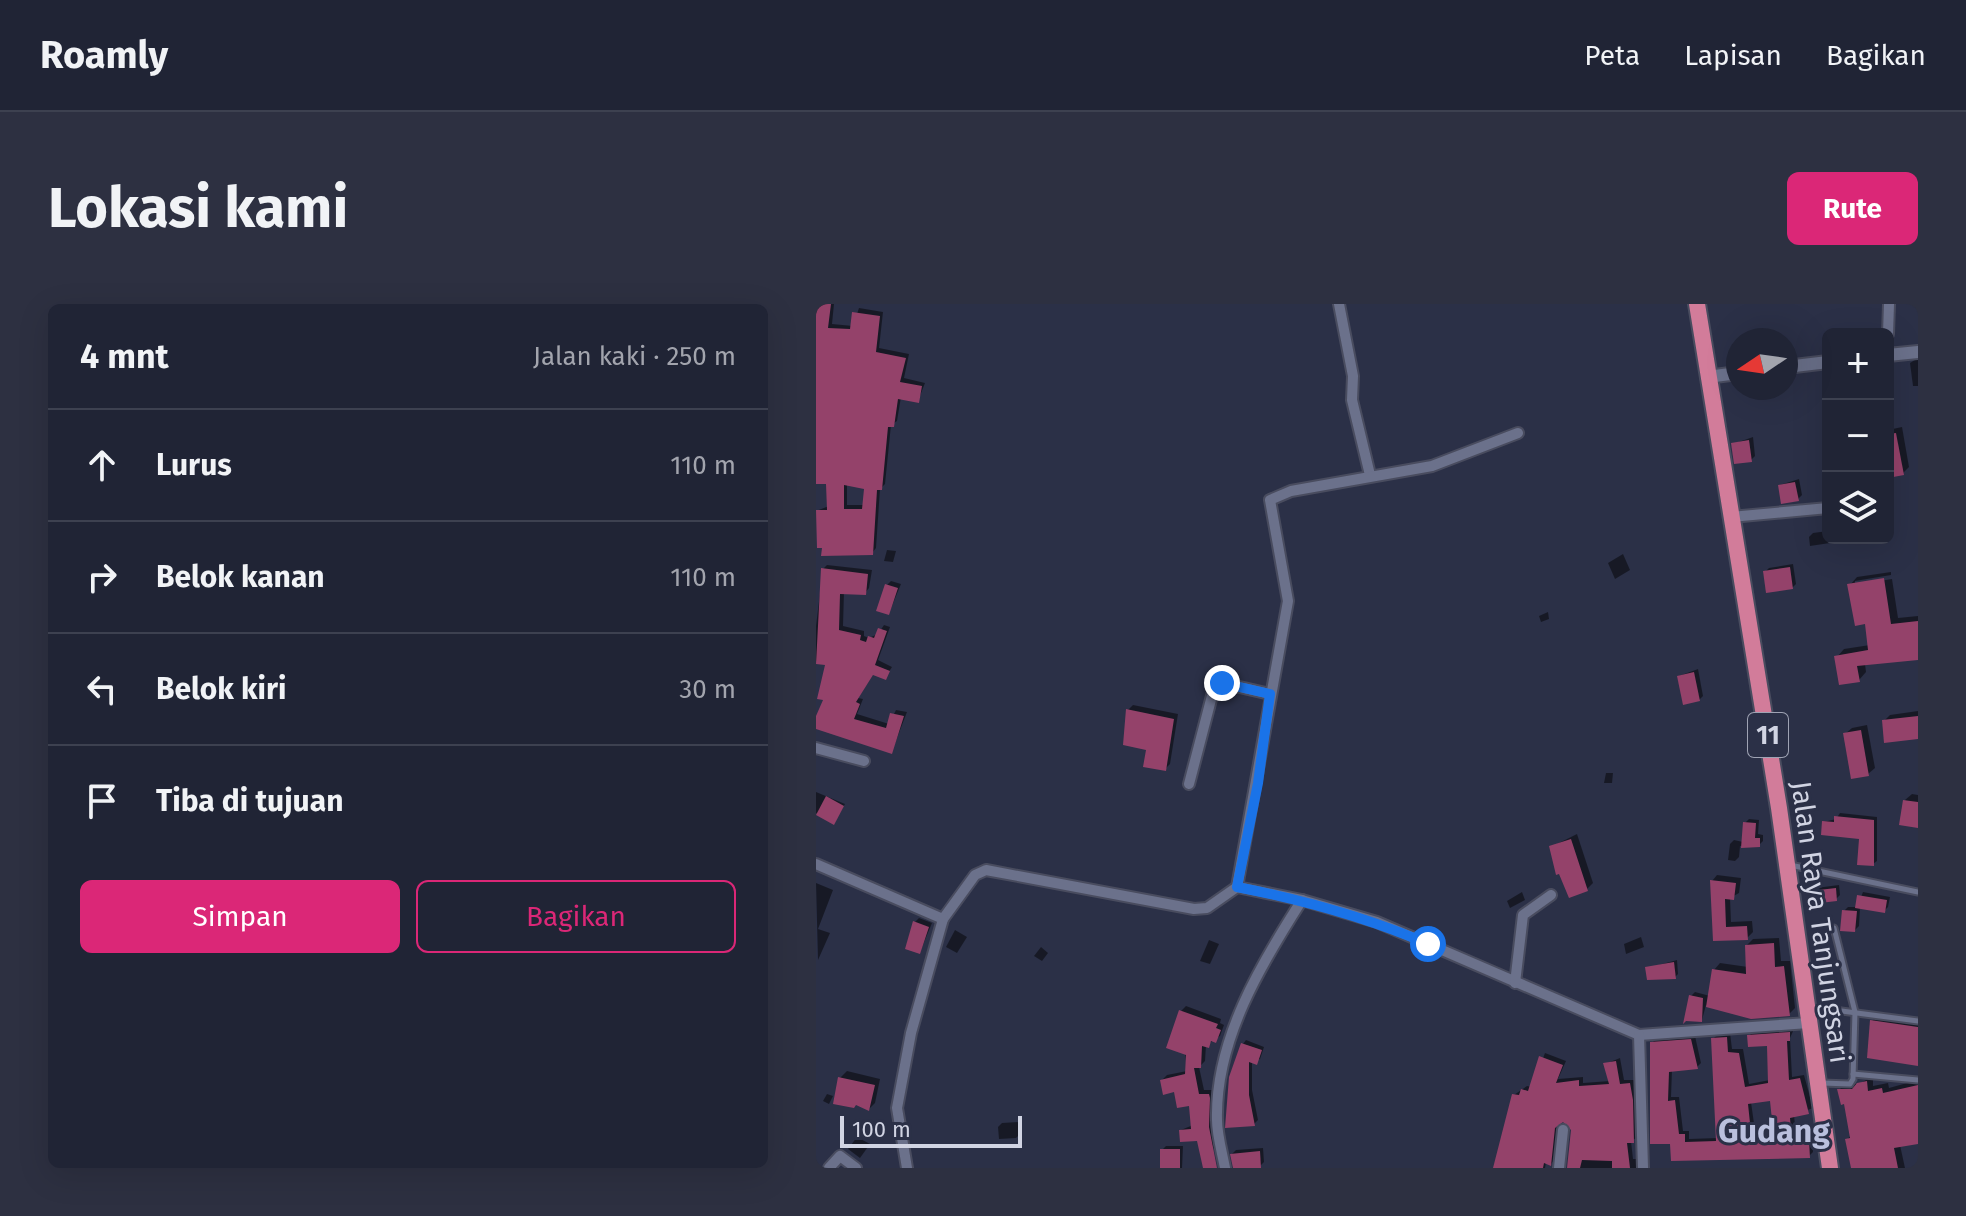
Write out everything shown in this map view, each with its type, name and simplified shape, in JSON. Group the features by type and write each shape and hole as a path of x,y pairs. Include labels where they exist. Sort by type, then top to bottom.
{"highway":[{"name":"Jalan Raya Tanjungsari","path":"1697,304 1786,864 1830,1168"}],"street":[{"path":"1339,304 1353,376 1352,400 1370,475"},
{"path":"1888,328 1889,304"},
{"path":"1894,354 1918,352"},
{"path":"1798,366 1822,363"},
{"path":"1707,377 1726,375"},
{"path":"1237,887 1258,783 1270,694 1288,601 1270,500 1280,494 1370,475 1432,466 1518,433"},
{"path":"1731,517 1822,509"},
{"path":"1189,784 1214,688 1222,683 1270,694"},
{"path":"816,748 864,761"},
{"path":"816,864 943,919"},
{"path":"907,1168 897,1108 911,1033 943,919 975,875 986,870 1194,909 1207,908 1225,891 1237,887 1302,900 1377,922 1639,1035 1807,1015"},
{"path":"1515,983 1523,915 1551,895"},
{"path":"1225,1168 1217,1121 1219,1087 1233,1031 1260,967 1302,900"},
{"path":"1639,1035 1643,1168"},
{"path":"1559,1168 1563,1130"},
{"path":"829,1168 840,1156 856,1168"}],"lane":[{"path":"1786,864 1918,892"},
{"path":"1817,1084 1850,1084 1853,1074 1855,1012 1834,928"},
{"path":"1807,1015 1855,1012 1918,1021"},
{"path":"1853,1074 1918,1080"}],"building":[{"path":"816,304 831,304 828,328 850,329 852,312 880,316 876,352 906,358 900,382 922,386 919,403 898,399 894,427 888,427 882,490 877,490 873,555 821,556 822,548 817,548 816,510 827,510 826,484 816,484","holes":["844,485 864,489 862,509 844,509"]},
{"path":"1894,433 1904,475 1894,477 1894,472"},
{"path":"1749,440 1752,462 1734,464 1731,443"},
{"path":"1795,482 1799,501 1781,504 1778,485"},
{"path":"1790,567 1793,589 1766,593 1763,571"},
{"path":"821,568 868,574 866,595 840,594 839,630 861,635 860,640 866,642 868,636 874,638 878,628 887,631 875,665 890,671 886,680 873,675 856,702 860,704 854,719 886,728 890,713 904,716 892,754 816,729 816,716 823,700 817,699 825,665 816,664"},
{"path":"1884,578 1891,624 1918,621 1918,660 1857,666 1860,682 1839,685 1834,656 1868,650 1865,624 1855,626 1847,584"},
{"path":"885,584 898,588 889,615 876,611"},
{"path":"1694,672 1700,701 1683,705 1677,676"},
{"path":"1126,709 1174,719 1166,771 1143,767 1146,750 1123,745"},
{"path":"1918,716 1918,739 1884,743 1882,720"},
{"path":"1861,730 1869,776 1851,779 1843,733"},
{"path":"826,796 844,806 834,825 816,815"},
{"path":"1903,800 1918,802 1918,828 1899,825"},
{"path":"1834,816 1874,820 1874,866 1857,865 1859,839 1821,835 1822,821 1834,822"},
{"path":"1743,822 1756,823 1755,838 1760,838 1760,847 1741,848"},
{"path":"1571,839 1588,891 1569,898 1559,874 1556,875 1549,846"},
{"path":"1710,880 1736,883 1734,900 1725,899 1726,927 1747,926 1748,940 1713,941"},
{"path":"1836,888 1837,901 1811,904 1810,891"},
{"path":"1857,895 1887,900 1885,913 1855,908"},
{"path":"1842,910 1857,911 1855,932 1840,931"},
{"path":"913,921 929,927 920,954 905,949"},
{"path":"1774,943 1775,967 1784,966 1790,1016 1751,1019 1706,1007 1712,969 1746,974 1745,945"},
{"path":"1674,962 1676,979 1647,980 1645,967"},
{"path":"1689,995 1703,998 1702,1022 1686,1021 1683,1024"},
{"path":"1179,1010 1218,1024 1216,1028 1221,1030 1216,1043 1211,1041 1209,1048 1202,1046 1201,1068 1194,1068 1199,1094 1209,1094 1210,1098 1209,1127 1217,1168 1203,1168 1197,1141 1180,1142 1179,1130 1191,1129 1189,1106 1177,1108 1174,1092 1163,1095 1160,1080 1185,1074 1186,1055 1166,1048"},
{"path":"1870,1020 1918,1027 1918,1066 1867,1058"},
{"path":"1790,1032 1790,1041 1787,1041 1789,1080 1800,1078 1809,1114 1790,1118 1792,1140 1809,1139 1810,1158 1671,1161 1670,1144 1650,1144 1650,1042 1691,1039 1698,1069 1669,1072 1668,1101 1675,1100 1679,1134 1685,1134 1685,1142 1716,1141 1711,1038 1727,1037 1728,1052 1739,1053 1745,1087 1768,1083 1767,1046 1748,1047 1747,1035","holes":["1770,1101 1774,1139 1752,1142 1748,1104"]},
{"path":"1241,1043 1262,1050 1257,1065 1249,1062 1249,1095 1255,1126 1225,1128 1229,1077"},
{"path":"1539,1056 1563,1065 1556,1083 1579,1080 1579,1086 1609,1084 1603,1063 1616,1061 1620,1084 1630,1083 1633,1100 1634,1143 1627,1143 1630,1168 1612,1168 1612,1161 1582,1160 1580,1168 1567,1168 1571,1130 1563,1122 1555,1128 1551,1166 1544,1163 1543,1168 1493,1168 1512,1094 1519,1095 1521,1089 1528,1091"},
{"path":"838,1077 875,1085 869,1111 856,1105 854,1108 833,1104"},
{"path":"1867,1081 1868,1091 1882,1088 1883,1093 1918,1085 1918,1144 1894,1148 1898,1168 1851,1168 1845,1139 1850,1138 1844,1104 1841,1105 1837,1089 1852,1089 1857,1083"},
{"path":"1160,1149 1180,1149 1180,1168 1160,1168"},
{"path":"1260,1151 1261,1168 1233,1168 1230,1154"}],"district":[{"name":"Gudang","path":"1774,1131"}],"route":[{"path":"1222,683 1270,694 1258,783 1237,887 1302,900 1377,922 1428,944"}]}
